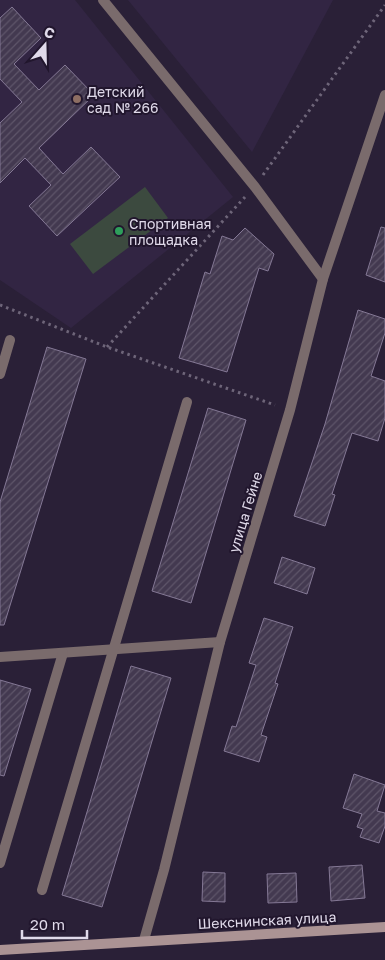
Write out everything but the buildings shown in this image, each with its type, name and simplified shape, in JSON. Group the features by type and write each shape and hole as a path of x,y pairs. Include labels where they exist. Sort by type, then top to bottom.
{"street":[{"path":"103,0 255,187 323,279"},
{"name":"улица Гейне","path":"144,940 164,870 220,642 290,410 323,279 385,95"},
{"path":"0,374 10,340"},
{"path":"42,890 187,402"},
{"path":"0,657 220,642"},
{"path":"0,863 63,653"},
{"name":"Шекснинская улица","path":"0,950 385,925"}],"path":[{"path":"107,347 255,187 385,5"},
{"path":"0,305 107,347 290,410"}],"shaded area":[{"name":"Детский сад № 266","path":"0,0 75,0 233,197 71,328 0,280"},
{"path":"128,0 333,0 252,152"}],"green space":[{"name":"Спортивная площадка","path":"145,187 168,218 93,274 70,244"}],"place":[{"name":"Детский сад № 266","path":"77,99"},
{"name":"Спортивная площадка","path":"119,231"}]}
